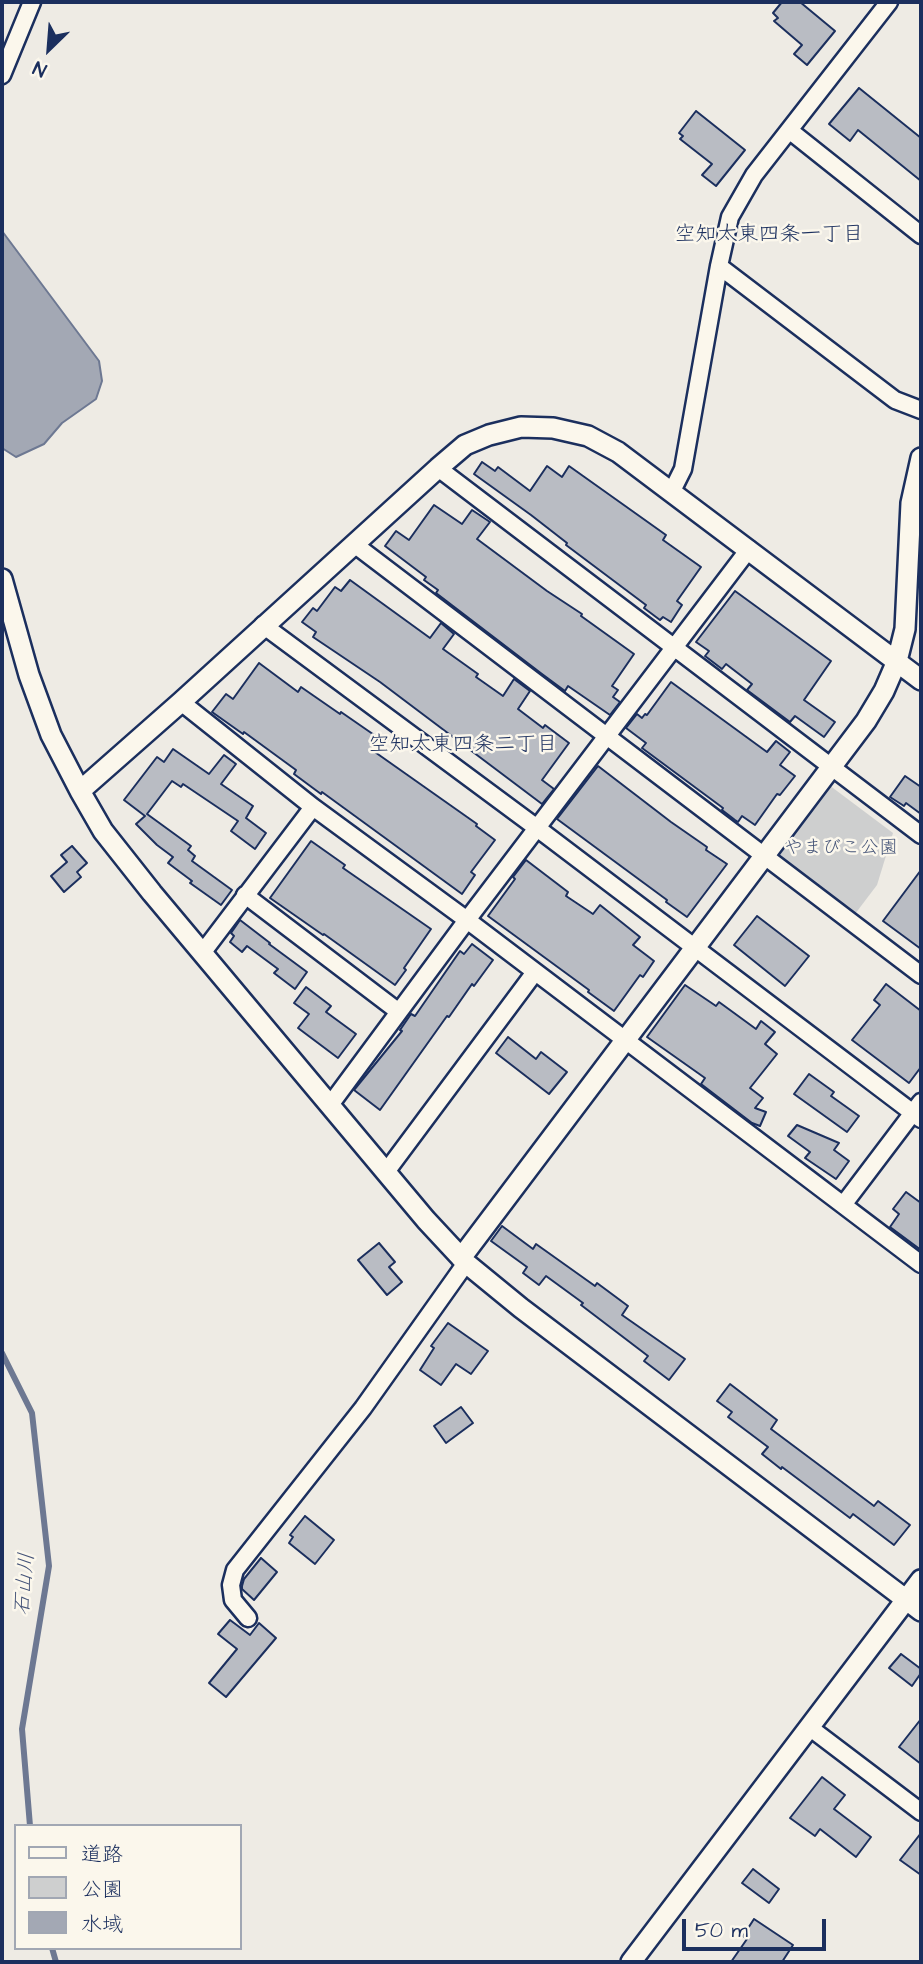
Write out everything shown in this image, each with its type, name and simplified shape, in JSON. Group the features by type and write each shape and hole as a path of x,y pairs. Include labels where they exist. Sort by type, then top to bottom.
{"street":[{"path":"2,75 32,2"},
{"path":"672,491 683,469 730,217 754,175 889,2"},
{"path":"789,130 921,235"},
{"path":"719,266 895,400 921,410"},
{"path":"80,791 465,445 489,435 521,427 553,428 588,436 618,452 921,680"},
{"path":"248,1618 233,1600 231,1585 235,1570 363,1408 463,1260 693,948 866,721 884,691 897,661 905,629 921,458"},
{"path":"438,468 921,835"},
{"path":"354,544 921,975"},
{"path":"330,1105 748,549"},
{"path":"2,579 29,675 51,735 103,831 386,1172 463,1260 531,1316 914,1605"},
{"path":"263,625 537,828 693,948 919,1112 843,1205"},
{"path":"181,702 313,807 467,920 921,1264"},
{"path":"202,952 313,807"},
{"path":"245,895 399,1012"},
{"path":"386,1172 535,972"},
{"path":"631,1962 808,1727 914,1605 921,1580"},
{"path":"808,1727 921,1812"}],"green space":[{"name":"やまびこ公園","path":"829,785 893,833 877,885 855,914 776,855"}],"water":[{"path":"2,231 99,361 102,381 96,399 62,423 44,444 16,457 2,448"}],"building":[{"path":"782,2 800,2 835,31 807,65 794,54 802,45 774,21 778,18 773,13"},
{"path":"859,88 921,138 921,181 858,130 850,141 829,124"},
{"path":"696,111 745,150 716,186 702,175 712,164 680,139 683,136 679,133"},
{"path":"482,462 495,471 498,467 530,491 547,466 562,477 569,466 666,535 663,540 701,567 677,601 682,605 671,622 663,617 660,620 644,608 646,605 474,474"},
{"path":"434,505 462,524 472,510 490,522 477,539 634,654 612,686 618,690 613,697 620,702 610,715 568,686 565,691 542,674 436,593 438,590 424,580 426,577 385,546 396,531 409,540"},
{"path":"350,580 430,638 441,623 454,634 443,649 503,696 514,679 530,691 518,709 569,743 542,780 554,789 542,804 380,682 313,637 316,632 302,622 313,608 317,611 335,587 341,591"},
{"path":"735,591 831,661 804,700 835,722 824,737 795,716 790,722 747,690 752,684 726,664 722,669 705,656 709,651 696,642"},
{"path":"259,663 298,692 301,687 380,739 372,750 477,824 476,826 495,840 471,872 475,875 462,894 294,774 296,770 244,732 243,734 212,712 226,694 233,699"},
{"path":"671,682 767,752 776,741 790,752 780,765 795,776 780,795 777,794 755,825 742,816 738,822 735,820 722,810 723,808 642,748 646,743 626,728 637,714 642,718 647,715"},
{"path":"173,749 209,774 224,755 236,764 221,784 253,806 246,818 266,833 255,849 231,831 238,821 183,784 181,787 172,781 147,814 191,846 188,850 195,856 192,861 232,890 221,905 168,863 173,857 136,824 145,816 124,800 157,757 164,762"},
{"path":"598,766 727,864 687,917 557,819"},
{"path":"905,776 921,787 921,814 906,803 904,806 890,797"},
{"path":"311,841 345,865 343,868 431,929 395,985 270,898"},
{"path":"72,846 87,863 77,872 81,877 64,892 51,876 67,862 61,855"},
{"path":"526,860 568,892 566,896 593,914 600,905 640,937 633,945 654,961 643,977 640,975 614,1011 488,916"},
{"path":"921,870 921,949 883,921"},
{"path":"757,916 809,956 785,986 734,945"},
{"path":"240,920 307,972 295,989 274,973 278,969 247,946 242,952 230,942 234,936 231,933"},
{"path":"472,944 493,960 449,1017 447,1016 380,1110 354,1090 402,1031 400,1030 411,1014 415,1016 460,951 464,954"},
{"path":"886,984 921,1011 921,1067 909,1083 852,1040 880,1005 874,1000"},
{"path":"685,985 716,1006 719,1002 756,1029 761,1021 775,1032 765,1044 777,1054 750,1088 763,1098 755,1108 766,1112 760,1126 752,1123 701,1084 705,1078 647,1037"},
{"path":"306,987 331,1006 326,1012 356,1034 338,1058 298,1028 309,1014 294,1003"},
{"path":"508,1037 536,1059 541,1052 567,1072 549,1094 496,1053"},
{"path":"809,1074 834,1092 831,1096 859,1116 847,1132 794,1094"},
{"path":"797,1125 839,1143 834,1150 849,1161 836,1179 805,1158 810,1152 788,1136"},
{"path":"906,1192 921,1203 921,1250 890,1227 899,1214 893,1209"},
{"path":"502,1226 533,1249 536,1244 628,1306 622,1315 685,1359 669,1380 644,1361 648,1356 581,1305 583,1303 546,1276 539,1285 523,1273 527,1267 491,1241"},
{"path":"379,1243 395,1262 389,1267 402,1282 387,1295 358,1260"},
{"path":"448,1323 488,1351 471,1374 456,1364 441,1385 420,1370 434,1348 431,1346"},
{"path":"730,1384 777,1420 771,1429 874,1506 878,1501 910,1525 894,1545 853,1514 850,1518 762,1454 768,1447 728,1417 732,1412 717,1401"},
{"path":"461,1407 473,1423 446,1443 434,1426"},
{"path":"305,1516 334,1540 315,1564 289,1543 293,1537 290,1535"},
{"path":"261,1558 277,1572 254,1600 242,1586 244,1579"},
{"path":"230,1620 250,1635 259,1623 276,1638 226,1697 209,1683 237,1649 218,1634"},
{"path":"901,1654 921,1669 912,1686 889,1668"},
{"path":"921,1719 921,1764 899,1747"},
{"path":"822,1777 845,1795 834,1809 871,1837 856,1857 820,1829 815,1836 790,1818"},
{"path":"921,1833 921,1875 900,1860"},
{"path":"753,1869 779,1889 769,1903 742,1883"},
{"path":"754,1919 793,1945 782,1962 731,1962 747,1939 743,1936"}],"waterway":[{"name":"石山川","path":"2,1353 32,1413 49,1566 22,1729 30,1824"},
{"name":"石山川","path":"53,1950 56,1962"}],"district":[{"name":"空知太東四条一丁目","path":"769,236"},
{"name":"空知太東四条二丁目","path":"463,746"}]}
